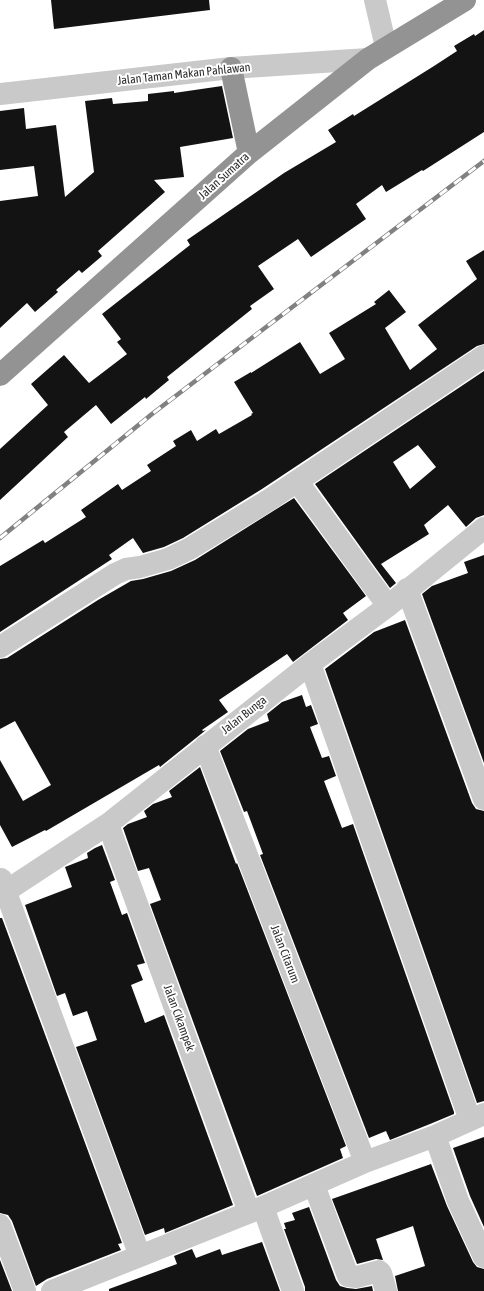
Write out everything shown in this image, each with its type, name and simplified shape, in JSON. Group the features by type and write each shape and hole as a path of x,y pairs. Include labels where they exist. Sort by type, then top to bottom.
{"highway":[{"name":"Jalan Sumatra","path":"0,375 249,153 368,59 465,0"},
{"path":"231,68 249,153"}],"street":[{"path":"375,0 386,47"},
{"name":"Jalan Taman Makan Pahlawan","path":"0,94 231,68 368,59"},
{"path":"0,647 115,574 126,569 140,567 168,559 189,549 269,500 484,356"},
{"path":"297,481 388,606"},
{"name":"Jalan Bunga","path":"2,888 108,824 310,664 388,606 407,589 484,528"},
{"path":"407,589 484,800"},
{"path":"52,1291 256,1209 365,1162 435,1136 477,1117 310,664"},
{"name":"Jalan Citarum","path":"205,746 365,1162"},
{"name":"Jalan Cikampek","path":"108,824 256,1209 293,1291"},
{"path":"2,888 140,1256"},
{"path":"435,1136 458,1201 484,1257"},
{"path":"314,1185 348,1276 357,1277 379,1271 381,1273 386,1291"},
{"path":"0,1224 25,1291"}],"building":[{"path":"51,0 209,0 210,10 54,29"},
{"path":"484,30 484,132 423,171 422,170 386,192 382,185 356,204 366,219 311,257 298,239 258,266 274,289 250,306 252,309 167,377 169,380 146,399 145,397 111,424 96,405 64,432 68,437 0,500 0,449 48,405 31,384 64,355 89,383 127,354 117,342 121,339 102,314 190,245 187,240 284,173 336,142 328,130 353,114 354,116 434,66 457,51 454,46"},
{"path":"222,86 233,138 180,147 184,177 154,180 165,192 98,251 102,256 82,273 79,270 56,290 58,292 35,312 27,303 0,328 0,201 38,196 34,166 0,170 0,111 24,108 26,129 56,125 65,197 94,172 85,101 112,98 113,104 148,101 148,94 174,91 174,93"},
{"path":"484,250 484,344 477,346 262,489 183,538 164,547 143,553 133,538 109,555 112,559 0,632 0,566 43,540 45,543 86,517 81,510 118,484 122,490 151,471 147,465 176,446 173,441 191,430 197,441 216,429 219,434 252,415 251,414 253,413 234,382 300,342 320,374 345,359 329,333 376,304 374,302 389,290 406,312 385,328 410,370 437,349 418,325 477,279 466,261"},
{"path":"484,371 484,515 476,518 466,527 448,505 424,525 429,534 381,564 396,583 390,588 315,484","holes":["418,445 436,467 410,489 393,462"]},
{"path":"294,498 366,596 343,613 348,620 293,662 287,654 219,700 228,712 202,730 206,730 160,767 159,765 46,831 45,830 12,847 0,825 0,760 23,801 51,785 15,721 0,729 0,659 7,658 98,600 131,581 171,571 195,560"},
{"path":"484,555 484,763 422,594 432,586 468,573 464,562"},
{"path":"405,620 472,803 476,809 484,811 484,1101 477,1103 325,669 374,632"},
{"path":"302,695 306,707 311,705 318,724 310,727 322,758 329,756 336,776 324,781 342,828 353,824 454,1112 454,1114 390,1140 386,1131 369,1138 260,855 263,854 247,811 244,812 220,751 248,729 269,721 267,714 282,702"},
{"path":"200,767 236,864 237,863 346,1146 340,1149 343,1158 257,1196 150,904 161,900 149,868 138,871 123,828 128,824 147,817 144,811 153,804 172,797 169,791"},
{"path":"102,845 115,880 110,882 122,915 127,913 145,963 137,965 143,980 131,985 145,1023 164,1015 233,1205 165,1233 164,1228 145,1235 76,1047 97,1040 87,1011 73,1016 65,993 57,996 25,905 72,887 65,867 88,858 87,853"},
{"path":"0,918 2,918 122,1243 118,1244 121,1250 47,1279 36,1286 12,1221 8,1215 0,1213"},
{"path":"484,1137 484,1227 470,1196 453,1148"},
{"path":"428,1156 447,1206 473,1262 477,1267 484,1269 484,1291 398,1291 395,1276 425,1266 413,1226 376,1239 383,1260 376,1259 357,1264 332,1199 431,1164"},
{"path":"309,1207 336,1280 340,1286 356,1289 372,1286 373,1291 305,1291 305,1287 284,1229 286,1229 284,1223 295,1220 292,1213"},
{"path":"262,1242 280,1291 109,1291 109,1289 177,1264 174,1256 192,1249 196,1258 220,1249 222,1255"},
{"path":"0,1260 12,1291 0,1291"}],"railway":[{"path":"0,538 152,414 484,161"}]}
